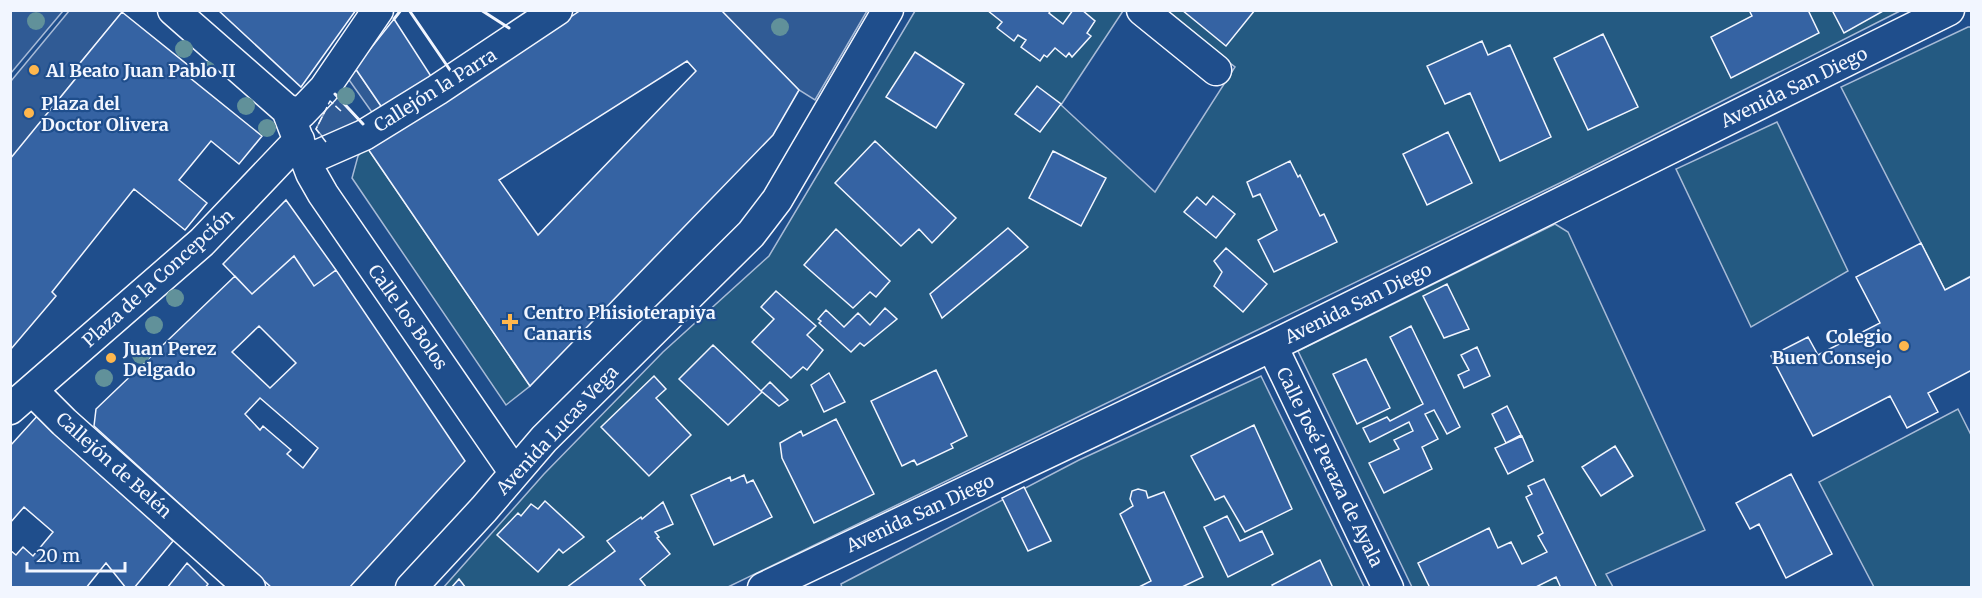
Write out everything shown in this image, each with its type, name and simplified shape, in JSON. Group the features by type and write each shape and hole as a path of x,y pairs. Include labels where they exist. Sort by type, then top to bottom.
{"street":[{"path":"173,10 287,110 301,113 324,89 378,10"},
{"name":"Callejón la Parra","path":"303,150 364,135 557,10"},
{"name":"Avenida Lucas Vega","path":"411,588 484,509 544,439 751,234 777,200 888,10"},
{"path":"1142,10 1216,70"},
{"name":"Avenida San Diego","path":"764,588 1272,346 1949,10"},
{"name":"Calle los Bolos","path":"287,110 311,173 323,194 514,472"},
{"name":"Plaza de la Concepción","path":"21,399 202,242 303,150"},
{"name":"Calle José Peraza de Ayala","path":"1272,346 1388,588"},
{"name":"Callejón de Belén","path":"21,399 64,422 250,588"}],"shaded area":[{"name":"Plaza del Doctor Olivera","path":"10,11 63,11 11,73"},
{"name":"Plaza del Doctor Olivera","path":"69,11 123,11 77,67 81,72 11,159 11,81"},
{"path":"721,11 867,11 815,100 799,90"},
{"path":"915,11 1123,11 1061,105 1155,192 1235,67 1163,11 1900,11 1564,181 728,587 443,588 544,474 663,352 769,256"},
{"path":"1971,27 1971,276 1945,290 1841,87"},
{"path":"355,68 385,112 376,118 347,77"},
{"path":"334,94 364,125 327,142 316,129"},
{"path":"1777,122 1848,271 1751,327 1676,169"},
{"path":"366,146 530,386 506,405 352,178 358,156"},
{"path":"1555,224 1568,232 1705,530 1606,574 1613,587 1412,587 1298,351"},
{"path":"1261,376 1364,587 842,588 841,584 1079,460"},
{"path":"1958,409 1971,435 1971,587 1874,587 1819,482"}],"building":[{"path":"218,10 356,10 301,87"},
{"path":"581,10 721,10 799,90 773,135 530,386 366,146 501,64","holes":["687,61 696,71 538,235 499,180"]},
{"path":"987,10 1051,10 1049,13 1063,24 1073,10 1082,10 1095,21 1087,33 1091,36 1072,57 1069,53 1066,57 1055,48 1047,57 1044,55 1040,61 1021,47 1026,40 1018,35 1014,41 997,28 1002,22"},
{"path":"1182,10 1255,10 1226,46"},
{"path":"1749,10 1808,10 1819,33 1731,78 1711,37 1752,16"},
{"path":"1832,10 1885,10 1844,33"},
{"path":"122,12 189,66 184,73 262,136 239,164 211,141 179,180 207,203 185,230 134,189 52,292 56,296 11,349 10,159 81,72 76,68"},
{"path":"394,19 436,84 385,112 355,68"},
{"path":"1603,34 1638,107 1588,130 1554,58"},
{"path":"1482,41 1488,55 1510,45 1551,137 1500,161 1470,93 1445,104 1427,66"},
{"path":"915,52 964,84 936,128 886,97"},
{"path":"1037,86 1061,104 1040,132 1015,114"},
{"path":"1448,132 1472,183 1427,205 1403,154"},
{"path":"875,141 956,218 932,243 919,229 901,246 835,183"},
{"path":"1053,151 1106,178 1081,226 1029,198"},
{"path":"1290,161 1298,177 1300,175 1320,216 1324,214 1337,242 1274,272 1258,240 1277,230 1260,194 1253,197 1247,182"},
{"path":"1213,196 1235,214 1216,238 1184,212 1197,197 1206,205"},
{"path":"286,200 336,270 314,286 294,256 252,294 223,264"},
{"path":"1008,228 1028,247 942,318 930,294"},
{"path":"836,229 890,281 876,297 870,292 853,308 804,265"},
{"name":"Colegio Buen Consejo","path":"1921,243 1945,290 1972,276 1972,370 1928,393 1938,412 1907,428 1890,396 1813,436 1771,356 1808,337 1818,355 1880,323 1856,277"},
{"path":"1226,248 1267,284 1243,312 1214,286 1222,272 1214,261"},
{"path":"294,256 314,286 336,270 465,461 349,588 272,588 94,426 96,409 235,276 252,294","holes":["259,326 296,363 270,388 232,352","260,398 318,448 303,468 287,454 291,450 263,426 260,430 245,414"]},
{"path":"1447,284 1469,329 1444,338 1423,296"},
{"path":"776,291 816,326 807,335 823,350 807,370 803,367 791,378 752,342 774,319 761,307"},
{"path":"885,308 897,319 864,346 860,343 851,352 819,323 821,321 818,319 826,310 844,327 858,313 870,325"},
{"path":"1411,326 1460,427 1447,434 1434,410 1425,414 1438,439 1422,447 1432,469 1384,493 1369,463 1399,449 1394,440 1413,431 1409,422 1370,442 1363,428 1387,417 1390,421 1423,404 1390,337"},
{"path":"713,345 762,392 728,425 679,379"},
{"path":"1477,347 1490,376 1464,388 1458,375 1469,370 1461,355"},
{"path":"1366,359 1390,408 1357,424 1333,374"},
{"path":"936,370 967,436 951,444 953,448 917,465 914,460 902,466 871,401"},
{"path":"829,373 845,402 824,412 811,385"},
{"path":"654,376 666,389 656,398 691,435 649,476 601,427"},
{"path":"770,382 788,400 779,406 761,391"},
{"path":"1507,406 1521,435 1506,443 1492,414"},
{"path":"39,414 173,541 134,588 126,588 106,563 86,588 10,588 10,550 16,555 23,547 33,556 53,532 24,507 10,523 10,446"},
{"path":"836,419 874,494 814,523 782,458 780,443 801,431 803,436"},
{"path":"1254,425 1292,509 1245,532 1224,496 1215,500 1191,456"},
{"path":"1522,436 1533,461 1508,474 1495,448"},
{"path":"1615,446 1633,476 1601,496 1582,467"},
{"path":"1791,474 1832,554 1786,578 1759,524 1750,529 1736,503"},
{"path":"744,475 747,483 753,480 772,517 714,545 691,495 730,477 731,481"},
{"path":"1544,479 1597,588 1561,588 1556,577 1534,588 1430,588 1418,563 1489,528 1498,548 1511,542 1522,564 1547,552 1538,536 1543,533 1526,497 1532,494 1528,486"},
{"path":"1024,487 1051,541 1028,551 1002,498"},
{"path":"1138,489 1146,491 1148,498 1164,492 1203,577 1180,588 1137,588 1151,581 1120,514 1133,506 1130,499 1132,491"},
{"path":"545,501 584,537 563,553 559,549 538,572 497,535 518,513 521,516 531,504 538,509"},
{"path":"663,502 673,524 655,532 670,554 640,579 647,588 566,588 615,551 607,541 641,517 642,519"},
{"path":"1227,516 1240,541 1262,531 1273,554 1228,577 1204,527"},
{"path":"1320,560 1333,588 1274,588 1272,585"},
{"path":"187,563 208,584 205,588 167,588"},
{"path":"459,579 466,588 451,588"}],"fence":[{"path":"326,142 316,129 330,101 341,111"}],"wall":[{"path":"394,19 401,10"},
{"path":"409,10 450,70"},
{"path":"481,10 509,28"},
{"path":"335,94 363,124"}],"place":[{"name":"Al Beato Juan Pablo II","path":"34,70"},
{"name":"Plaza del Doctor Olivera","path":"29,113"},
{"name":"Centro Phisioterapiya Canaris","path":"510,322"},
{"name":"Colegio Buen Consejo","path":"1904,346"},
{"name":"Juan Perez Delgado","path":"111,358"}]}
